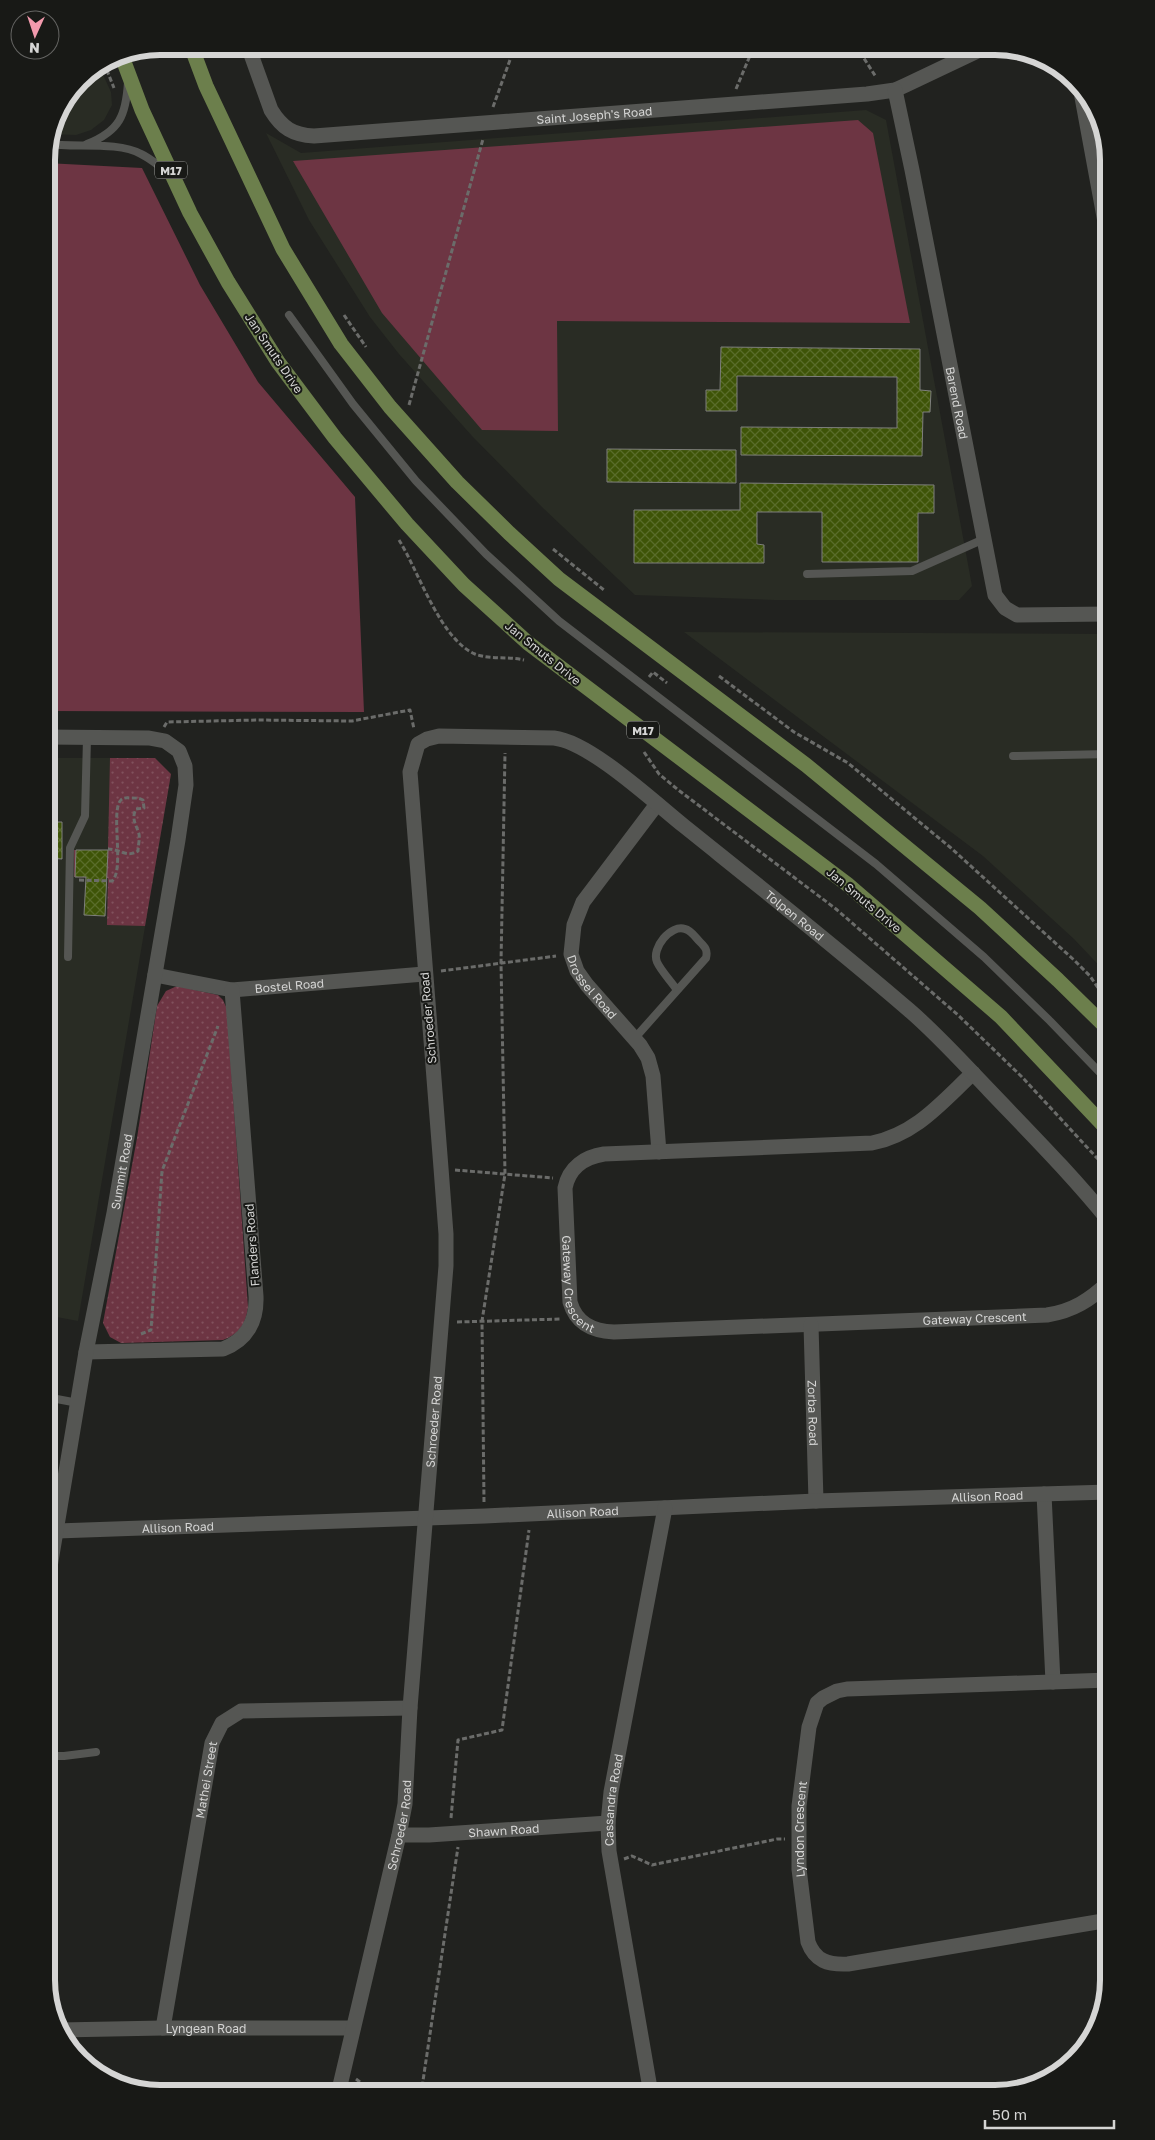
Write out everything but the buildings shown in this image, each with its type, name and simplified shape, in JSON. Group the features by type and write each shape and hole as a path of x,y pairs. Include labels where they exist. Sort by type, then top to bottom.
{"main road":[{"path":"194,55 206,86 283,249 341,344 404,423 457,482 559,579 806,765 980,908 1100,1021"},
{"name":"Jan Smuts Drive","path":"124,62 142,110 190,213 228,282 278,362 335,438 400,517 464,585 528,644 847,884 1001,1017 1100,1122"}],"street":[{"name":"Saint Joseph's Road","path":"251,55 271,110 277,120 291,132 314,136 867,94 895,90 967,55"},
{"name":"Barend Road","path":"895,90 995,595 1011,612 1017,615 1100,614"},
{"path":"1084,104 1100,175"},
{"name":"Tolpen Road","path":"418,744 421,741 439,736 554,738 570,741 617,773 784,906 910,1010 942,1040 1057,1161 1100,1211"},
{"path":"55,737 157,740"},
{"name":"Summit Road","path":"55,1542 86,1352 114,1213 186,785 185,766 179,751 172,745 157,740"},
{"name":"Schroeder Road","path":"340,2085 352,2028 400,1835 405,1804 410,1708 441,1322 446,1234 424,974 410,772 418,744"},
{"name":"Drossel Road","path":"656,804 583,902 574,925 571,954 577,972 648,1058 653,1076 659,1152"},
{"name":"Bostel Road","path":"155,975 232,990 424,974"},
{"name":"Flanders Road","path":"86,1352 223,1349 233,1346 242,1338 253,1322 256,1296 232,990"},
{"path":"566,1179 573,1169 590,1157 604,1154 872,1143 887,1140 900,1135 920,1123 973,1074"},
{"name":"Gateway Crescent","path":"566,1179 564,1202 570,1302 573,1312 578,1319 597,1330 614,1332 811,1325 1059,1313 1090,1299 1100,1290"},
{"name":"Zorba Road","path":"811,1325 816,1500"},
{"name":"Allison Road","path":"57,1531 426,1519 816,1500 1100,1492"},
{"path":"1044,1494 1053,1682"},
{"name":"Cassandra Road","path":"649,2085 610,1851 608,1823 613,1782 665,1508"},
{"name":"Lyndon Crescent","path":"1100,1680 847,1689 837,1691 817,1703 809,1727 799,1806 799,1869 808,1942 811,1952 818,1959 828,1964 848,1964 1100,1922"},
{"name":"Mathei Street","path":"163,2028 212,1743 222,1722 240,1712 410,1708"},
{"name":"Shawn Road","path":"400,1835 608,1823"},
{"name":"Lyngean Road","path":"68,2030 352,2028"}],"lane":[{"path":"83,146 102,138 122,118 127,103 128,74"},
{"path":"56,145 114,147 140,152 174,176"},
{"path":"289,315 353,404 416,481 486,554 559,621 876,864 984,957 1100,1073"},
{"path":"807,574 912,571 984,539"},
{"path":"68,957 70,848 85,816 87,738"},
{"path":"1012,756 1100,754"},
{"path":"634,1039 677,990 707,955 704,946 688,930 683,928 674,930 660,944 656,952 658,964 677,990"},
{"path":"55,1399 78,1403"},
{"path":"55,1755 96,1752"}],"path":[{"path":"404,423 488,123 512,55"},
{"path":"729,105 750,55"},
{"path":"862,55 878,80 895,90"},
{"path":"106,69 116,94"},
{"path":"341,310 371,355"},
{"path":"405,398 416,411"},
{"path":"552,549 604,590"},
{"path":"719,676 794,732 848,763 951,848 1074,960 1090,976 1100,991"},
{"path":"157,740 167,722 258,720 352,721 410,710 418,744"},
{"path":"485,1516 482,1321 504,1174 501,963 506,737"},
{"path":"644,752 659,774 836,909 958,1015 1022,1077 1100,1161"},
{"path":"69,880 112,880 117,874 117,849 118,805 121,800 126,798 139,798 145,802 144,808 136,809 134,812 135,825 139,835 138,851 133,854 123,853 117,849 108,849"},
{"path":"424,974 571,954"},
{"path":"133,1337 151,1330 162,1171 221,1017"},
{"path":"441,1168 566,1179"},
{"path":"441,1322 578,1319"},
{"path":"422,2085 455,1833 458,1740 502,1730 531,1514"},
{"path":"610,1851 617,1861 632,1856 652,1865 777,1839 799,1840"},
{"path":"343,2070 364,2085"}],"shaded area":[{"path":"102,72 111,92 112,105 104,120 91,130 76,135 59,134 63,120 77,96"},
{"path":"866,110 886,120 972,586 959,600 775,600 635,595 543,508 472,436 399,354 370,317 309,220 266,133 301,153"},
{"path":"858,120 873,133 910,323 557,321 558,431 482,430 382,313 293,161"},
{"path":"55,163 142,168 200,285 258,382 355,497 364,712 55,711"},
{"path":"684,632 1100,634 1100,966 1074,939 983,856"},
{"path":"55,758 155,758 171,774 78,1321 55,1317"},
{"path":"110,758 155,758 171,774 145,926 107,925 108,878 74,877 74,850 108,850"},
{"path":"177,986 218,995 223,1000 227,1009 248,1307 244,1323 238,1331 223,1340 121,1343 110,1337 103,1323 137,1138 157,1006 166,991"}]}
